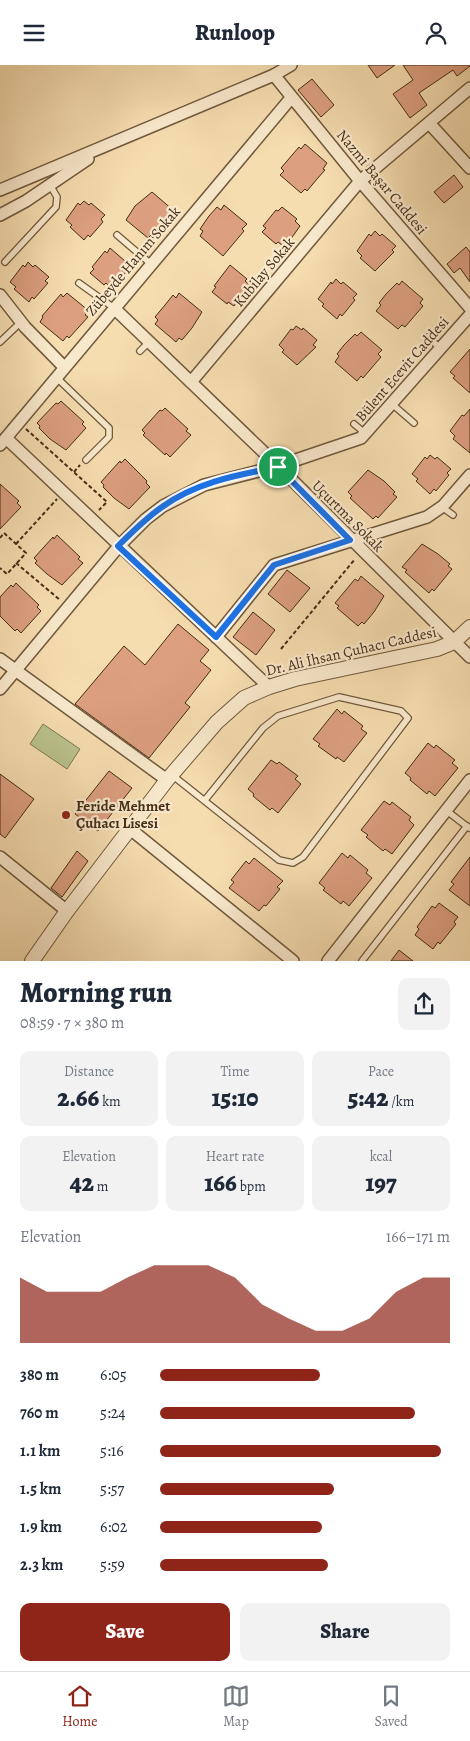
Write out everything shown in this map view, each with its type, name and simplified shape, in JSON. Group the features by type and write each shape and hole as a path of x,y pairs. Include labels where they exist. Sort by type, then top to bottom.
{"street":[{"path":"0,191 274,75 291,65"},
{"name":"Nazmi Başar Caddesi","path":"274,75 360,181 470,308"},
{"name":"Kubilay Sokak","path":"191,382 360,181 470,89"},
{"name":"Zübeyde Hanım Sokak","path":"3,442 150,264 291,98"},
{"path":"429,123 470,168"},
{"path":"0,215 26,201 108,145"},
{"path":"0,295 21,322 64,367"},
{"name":"Uçurtma Sokak","path":"114,308 150,341 470,657"},
{"name":"Bülent Ecevit Caddesi","path":"0,689 118,546 146,519 182,495 220,479 278,467 350,443 366,434 470,315"},
{"path":"3,442 63,493 269,687"},
{"path":"216,637 274,565 427,517 442,507 470,475"},
{"name":"Dr. Ali İhsan Çuhacı Caddesi","path":"32,961 67,911 169,777 229,710 244,699 269,687 295,679 437,649 454,642 470,627"},
{"path":"0,659 169,777"},
{"path":"328,961 469,784"},
{"path":"129,828 293,961"},
{"path":"0,857 67,911"}],"lane":[{"path":"5,262 56,207 57,197 50,185"},
{"path":"118,235 150,264"},
{"path":"79,283 114,308"},
{"path":"0,342 21,322"},
{"path":"428,337 441,349"},
{"path":"140,351 150,341"},
{"path":"56,377 109,428 110,435 86,460"},
{"path":"392,404 414,423"},
{"path":"354,424 366,434"},
{"path":"442,507 453,515"},
{"path":"169,777 205,800 280,860 293,863 303,857 408,718 401,711 339,697 278,716 263,728 205,800"},
{"path":"362,961 469,827 447,811"}],"path":[{"path":"18,423 107,502"},
{"path":"16,544 63,493"},
{"path":"0,538 4,533 26,553 7,574 0,568"},
{"path":"280,649 362,552"},
{"path":"16,563 68,607"}],"green space":[{"path":"43,724 80,749 67,769 30,744"}],"building":[{"path":"368,65 395,65 377,78"},
{"path":"403,65 470,66 457,76 453,70 419,93 427,105 410,118 393,94 413,80"},
{"path":"312,79 334,105 321,117 298,90"},
{"path":"305,144 327,163 323,169 325,170 307,191 305,189 301,193 280,175 284,171 281,168 299,147 301,149"},
{"path":"454,175 463,187 444,203 434,192"},
{"path":"152,192 173,210 169,214 172,216 164,226 153,238 151,235 148,238 126,220 135,206"},
{"path":"84,201 89,205 91,203 105,215 101,219 103,222 90,237 88,235 84,240 70,227 72,225 66,220 78,203 80,205"},
{"path":"224,205 247,224 242,229 244,231 223,256 200,236 203,231 200,229 217,207 221,210"},
{"path":"282,207 297,219 295,221 300,226 288,243 283,246 278,242 276,244 262,232 266,228 263,226 276,210 278,211"},
{"path":"375,231 380,236 382,234 396,246 392,250 394,252 375,271 360,258 362,256 357,251 369,234 371,236"},
{"path":"466,247 470,252 470,282 460,268 454,273 447,264"},
{"path":"110,248 125,261 123,263 129,268 116,285 114,283 111,288 106,283 104,285 90,273 94,269 92,267 105,251 107,253"},
{"path":"28,262 33,267 35,265 49,277 45,281 48,283 29,302 14,289 16,287 10,282 23,265 25,267"},
{"path":"230,265 247,279 245,281 251,286 239,303 237,302 234,306 228,302 227,304 212,292 216,287 214,286"},
{"path":"336,279 341,284 343,282 357,294 353,298 355,300 342,316 340,314 337,319 322,306 324,304 318,299 331,282 332,284"},
{"path":"402,281 423,299 420,303 423,306 405,327 402,325 398,329 376,311 386,294 397,283 399,285"},
{"path":"67,293 89,311 85,315 88,317 69,338 67,336 63,341 40,322 42,316 61,294 63,297"},
{"path":"179,293 202,312 182,340 179,338 176,342 155,324 158,320 155,317 173,295 176,298"},
{"path":"296,326 302,330 303,328 317,340 313,345 316,347 297,365 282,352 284,350 279,345 291,329 293,330"},
{"path":"361,332 382,350 378,354 381,357 363,378 361,376 357,381 335,362 339,356 337,354 344,345 355,334 357,336"},
{"path":"470,349 470,393 453,378 455,376 450,372"},
{"path":"61,401 84,422 82,424 86,428 66,450 50,439 39,428 40,426 37,423 56,403 58,404"},
{"path":"165,408 188,429 186,431 191,435 170,457 166,453 165,455 143,435 145,433 142,430 160,410 162,411"},
{"path":"470,409 470,453 453,439 455,436 450,431 462,415 464,416"},
{"path":"430,455 435,459 437,457 451,469 447,473 449,475 436,491 434,489 430,494 416,481 418,479 412,474 425,457 427,459"},
{"path":"125,459 147,481 146,483 150,487 129,509 114,498 103,487 104,485 101,482 120,461 121,463"},
{"path":"368,470 384,481 395,492 393,494 397,497 378,518 376,516 373,519 350,498 352,496 348,492"},
{"path":"0,484 19,501 17,503 21,507 0,529"},
{"path":"57,535 80,557 78,559 83,563 62,585 35,563 37,561 34,558"},
{"path":"422,544 450,564 448,566 452,569 434,591 432,589 429,593 405,572 407,570 402,567"},
{"path":"287,570 310,588 290,612 268,594"},
{"path":"361,576 384,596 364,624 362,622 358,626 337,608 339,606 335,603 355,579 358,581"},
{"path":"16,583 39,605 37,607 41,611 21,633 17,629 15,631 0,616 0,597 11,585 13,587"},
{"path":"253,612 275,630 256,655 233,637"},
{"path":"178,624 209,650 200,661 211,670 185,703 190,707 149,758 75,704 124,646 145,665"},
{"path":"337,709 342,714 344,711 363,726 361,729 367,733 344,762 337,757 336,759 318,746 320,744 313,739"},
{"path":"428,743 434,748 436,745 455,760 452,763 458,768 435,796 429,791 427,794 410,780 411,778 405,773"},
{"path":"271,760 277,764 279,762 298,776 295,779 301,784 278,813 272,808 270,810 253,796 254,794 248,789"},
{"path":"109,771 132,788 98,831 75,814"},
{"path":"0,774 34,799 5,838 0,834"},
{"path":"384,801 390,805 392,802 411,817 409,820 414,825 392,854 385,849 383,851 366,837 368,835 361,830"},
{"path":"77,851 88,861 62,897 51,888"},
{"path":"342,853 348,858 350,855 368,870 366,873 372,878 349,906 343,901 341,904 323,890 325,888 319,883"},
{"path":"470,857 470,906 449,890 454,884 451,882"},
{"path":"254,858 283,881 277,887 280,889 266,906 264,905 259,911 229,888 234,882 231,880 246,861 249,864"},
{"path":"439,903 458,917 454,922 456,924 440,944 438,942 433,949 415,935 419,929 417,927 432,906 435,908"},
{"path":"399,950 413,961 391,961"}],"place":[{"name":"Feride Mehmet Çuhacı Lisesi","path":"66,815"}],"route":[{"path":"278,467 350,540 274,565 216,637 118,546 146,519 182,495 220,479 278,467"}]}
